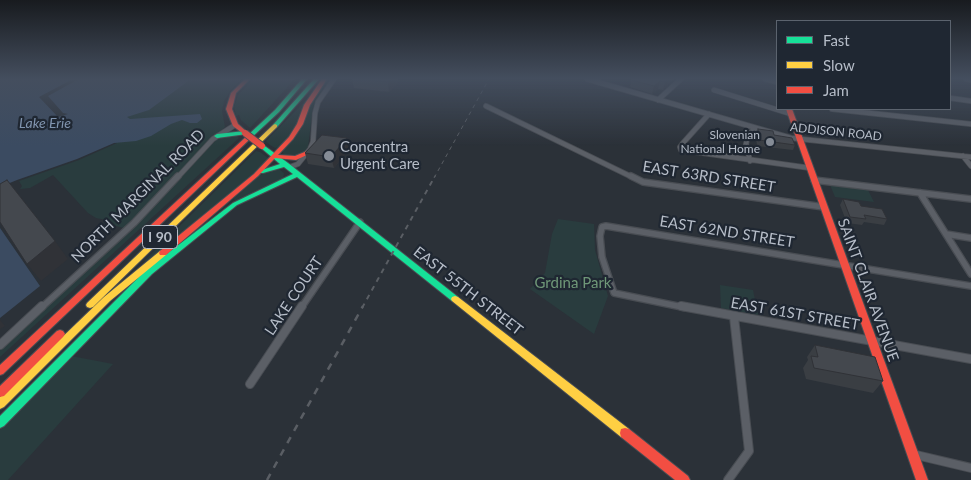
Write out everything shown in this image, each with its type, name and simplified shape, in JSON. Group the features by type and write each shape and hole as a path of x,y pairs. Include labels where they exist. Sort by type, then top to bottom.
{"main road":[{"path":"231,101 230,115 236,125"},
{"name":"I 90","path":"0,393 275,126 298,101"},
{"path":"0,404 101,304 256,175 276,156 295,132 309,101"},
{"name":"I 90","path":"0,371 285,102"},
{"name":"SAINT CLAIR AVENUE","path":"790,111 922,480"},
{"name":"EAST 55TH STREET","path":"236,125 684,480"},
{"path":"217,136 244,132"},
{"path":"276,156 296,158 307,153"},
{"path":"256,175 266,170 288,166"},
{"path":"0,423 130,291 167,258 235,204 298,174"}],"street":[{"path":"288,166 298,164 312,144 315,113 318,101"},
{"name":"ADDISON ROAD","path":"663,101 800,140 971,157"},
{"path":"755,101 776,107"},
{"name":"EAST 63RD STREET","path":"486,106 643,182 824,207"},
{"path":"841,110 971,124"},
{"path":"709,114 680,147 681,150 810,168"},
{"name":"NORTH MARGINAL ROAD","path":"0,346 134,223 217,136 236,125"},
{"path":"750,161 746,144 748,135 755,128"},
{"path":"963,156 971,166"},
{"path":"814,180 971,199"},
{"path":"920,193 971,274"},
{"name":"LAKE COURT","path":"250,384 360,222"},
{"name":"EAST 62ND STREET","path":"614,293 600,253 602,227 606,226 971,286"},
{"path":"946,234 971,238"},
{"name":"EAST 61ST STREET","path":"614,293 734,317 971,359"},
{"path":"728,480 749,451 750,442 734,317"},
{"path":"912,454 971,468"}],"green space":[{"path":"63,101 224,101 222,111 225,127 124,228 103,223 106,220 96,218 88,213 53,175 30,188 20,189 22,186 19,181 79,160 117,143 62,138"},
{"path":"236,101 274,101 250,128 241,120 239,115 236,116 234,107"},
{"path":"305,101 308,101 301,117 280,147 275,148 266,141"},
{"path":"312,101 316,101 313,107 308,147 297,157 285,156 283,150"},
{"path":"227,135 239,138 0,357 0,350 128,233 216,140"},
{"path":"256,151 268,158 264,165 147,262 144,261"},
{"path":"274,169 284,173 283,179 237,201 233,199 260,175"},
{"path":"830,185 868,190 874,202 835,197"},
{"name":"Grdina Park","path":"558,219 594,224 595,250 608,296 594,334 530,289 545,273 552,234"},
{"path":"720,285 753,290 758,315 721,308"},
{"path":"66,355 113,364 8,480 0,480 0,423"}],"water":[{"name":"Lake Erie","path":"0,101 161,101 149,110 127,117 130,119 200,114 202,119 197,123 182,120 151,136 136,141 114,143 77,159 0,187"},
{"path":"0,228 40,286 0,318"}],"pier":[{"path":"43,101 53,101 63,113 68,114 58,117"}],"building":[{"path":"758,129 773,131 774,135 792,138 795,145 759,140"},
{"path":"322,135 347,138 331,157 305,153"},
{"path":"7,180 55,241 27,264 0,222 0,184"},
{"path":"843,199 859,202 861,206 882,209 887,219 864,215 866,219 850,217"},
{"path":"815,345 875,357 883,381 814,368 811,356 818,357"}],"railway":[{"path":"434,178 477,101"},
{"path":"362,308 435,176"},
{"path":"267,480 363,306"}],"traffic: fast":[{"path":"249,137 285,101"},
{"path":"275,126 297,101"},
{"path":"217,136 245,133"},
{"path":"262,146 455,299"},
{"path":"261,172 286,164"},
{"path":"0,423 149,272 235,204 298,174"}],"traffic: slow":[{"path":"90,305 275,126"},
{"path":"0,404 107,299 163,253"},
{"path":"455,299 625,433"}],"traffic: jam":[{"path":"231,101 229,109 235,125 245,133"},
{"path":"163,253 256,175 291,138 300,124 309,101"},
{"path":"789,110 922,480"},
{"path":"245,133 262,146"},
{"path":"0,371 249,137"},
{"path":"277,157 296,158 307,153"},
{"path":"0,393 60,334"},
{"path":"625,433 684,480"}],"place":[{"name":"Slovenian National Home","path":"770,142"},
{"name":"Concentra Urgent Care","path":"329,156"}]}
